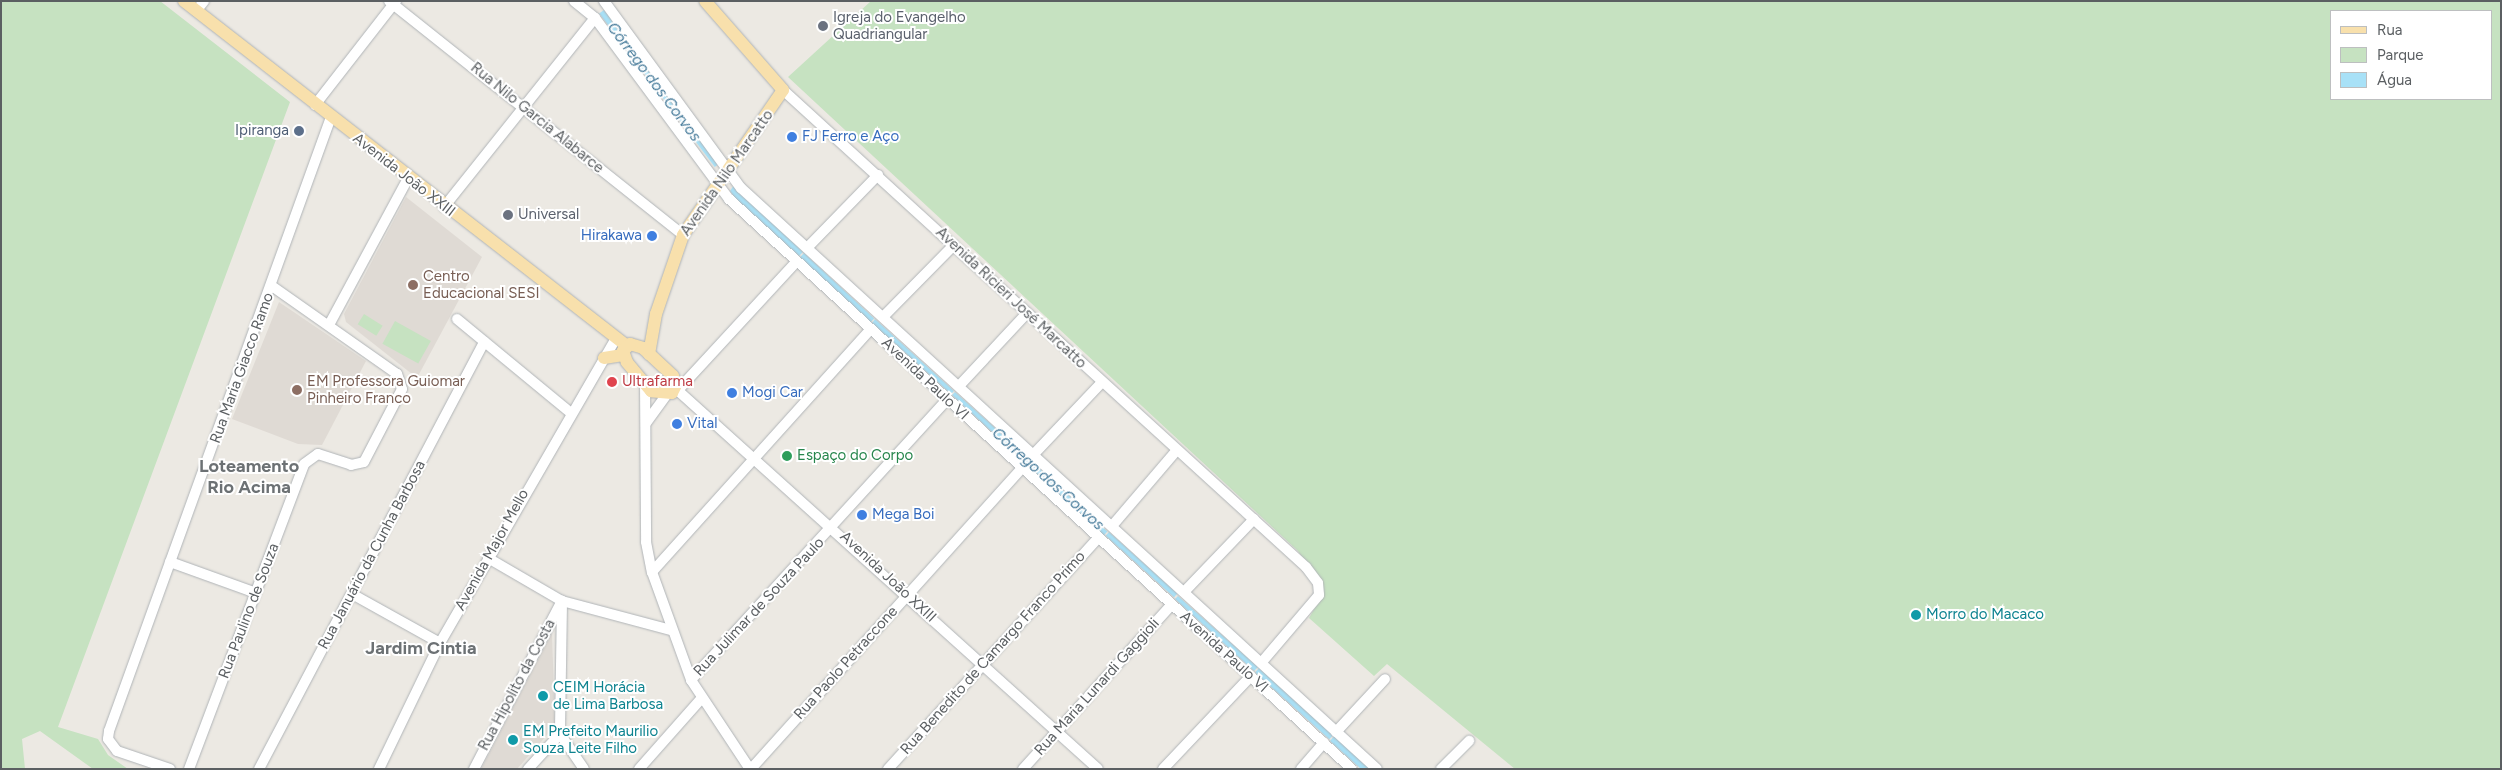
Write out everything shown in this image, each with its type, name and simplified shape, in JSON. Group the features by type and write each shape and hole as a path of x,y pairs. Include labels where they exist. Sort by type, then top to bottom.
{"main road":[{"name":"Avenida João XXIII","path":"184,1 200,6 315,105 444,207 629,348 649,354 673,376 673,391 656,394 645,383 629,348"},
{"name":"Avenida Ricieri José Marcatto","path":"705,1 782,90"},
{"name":"Avenida Nilo Marcatto","path":"649,354 656,314 683,235 730,170 782,90"},
{"name":"Avenida Nilo Marcatto","path":"629,348 656,314"},
{"path":"604,358 629,348"}],"street":[{"name":"Avenida Paulo VI","path":"574,1 595,18 718,186 796,262 1352,769"},
{"path":"315,105 393,2"},
{"name":"Rua Nilo Garcia Alabarce","path":"393,2 683,235"},
{"name":"Avenida Paulo VI","path":"607,2 730,170 741,188 1377,769"},
{"path":"444,207 595,18"},
{"name":"Avenida Ricieri José Marcatto","path":"782,90 878,175 1176,451 1306,567 1320,589 1314,604 1262,662"},
{"name":"Rua Maria Giacco Ramo","path":"170,769 117,751 108,739 109,731 272,286 331,117"},
{"path":"807,248 878,175"},
{"path":"272,286 329,326 408,178"},
{"path":"883,318 954,246"},
{"path":"646,424 673,391 796,262"},
{"path":"959,386 1027,313"},
{"path":"457,319 571,413"},
{"name":"Rua Paulino de Souza","path":"191,764 304,464 318,454 352,465 364,462 402,389 397,374 329,326"},
{"path":"652,572 871,329"},
{"name":"Avenida Major Mello","path":"379,769 440,643 616,338"},
{"name":"Rua Januário da Cunha Barbosa","path":"260,769 484,342"},
{"path":"1034,454 1102,382"},
{"path":"645,383 646,542 652,572 671,630 691,680 701,698 751,769"},
{"name":"Avenida João XXIII","path":"673,391 755,458 834,527 1098,769"},
{"name":"Rua Julimar de Souza Paulo","path":"691,680 834,527 947,400"},
{"path":"1112,526 1176,451"},
{"name":"Rua Paolo Petraccone","path":"751,769 906,594 1022,468"},
{"path":"1184,592 1254,519"},
{"name":"Rua Benedito de Camargo Franco Primo","path":"888,769 1098,538"},
{"path":"488,558 562,601 671,630"},
{"path":"170,562 256,593"},
{"path":"352,594 440,643"},
{"path":"562,601 560,734 584,769"},
{"name":"Rua Hipolito da Costa","path":"474,769 562,601"},
{"name":"Rua Maria Lunardi Gaggioli","path":"1023,769 1172,605"},
{"path":"1164,769 1251,676"},
{"path":"1336,732 1385,678"},
{"path":"639,769 701,698"},
{"path":"528,769 560,734"},
{"path":"1441,769 1469,741"},
{"path":"1301,769 1324,744"},
{"path":"177,769 191,764"}],"shaded area":[{"name":"Centro Educacional SESI","path":"406,197 482,257 417,378 346,322 344,314"},
{"name":"EM Professora Guiomar Pinheiro Franco","path":"279,302 366,361 322,445 298,444 232,419"},
{"path":"552,633 555,726 517,769 481,769"}],"green space":[{"path":"1,1 160,1 290,102 58,727 98,739 108,755 128,769 93,769 40,731 22,739 25,769 1,769"},
{"path":"871,1 2501,1 2501,769 1515,769 1387,664 1374,676 1309,618 1324,592 1298,551 788,77"},
{"path":"364,314 383,326 376,336 358,324"},
{"path":"395,321 431,341 418,364 382,344"}],"water":[{"name":"Córrego dos Corvos","path":"604,10 720,163 715,167 599,14"},
{"path":"734,185 803,252 799,256 735,198 730,191"},
{"path":"804,253 874,318 870,323 800,257"},
{"path":"875,319 954,391 951,394 872,323"},
{"path":"955,392 1034,463 1030,467 952,395"},
{"name":"Córrego dos Corvos","path":"1035,464 1107,532 1103,536 1031,468"},
{"path":"1109,532 1177,594 1174,597 1106,536"},
{"path":"1178,596 1258,667 1254,671 1175,599"},
{"path":"1259,668 1333,735 1329,739 1255,672"},
{"path":"1334,736 1370,769 1361,769 1330,741"}],"place":[{"name":"Igreja do Evangelho Quadriangular","path":"823,26"},
{"name":"Ipiranga","path":"299,131"},
{"name":"FJ Ferro e Aço","path":"792,137"},
{"name":"Universal","path":"508,215"},
{"name":"Hirakawa","path":"652,236"},
{"name":"Centro Educacional SESI","path":"413,285"},
{"name":"Ultrafarma","path":"612,382"},
{"name":"EM Professora Guiomar Pinheiro Franco","path":"297,390"},
{"name":"Mogi Car","path":"732,393"},
{"name":"Vital","path":"677,424"},
{"name":"Espaço do Corpo","path":"787,456"},
{"name":"Mega Boi","path":"862,515"},
{"name":"Morro do Macaco","path":"1916,615"},
{"name":"CEIM Horácia de Lima Barbosa","path":"543,696"},
{"name":"EM Prefeito Maurilio Souza Leite Filho","path":"513,740"}],"district":[{"name":"Loteamento Rio Acima","path":"249,477"},
{"name":"Jardim Cintia","path":"421,648"}]}
